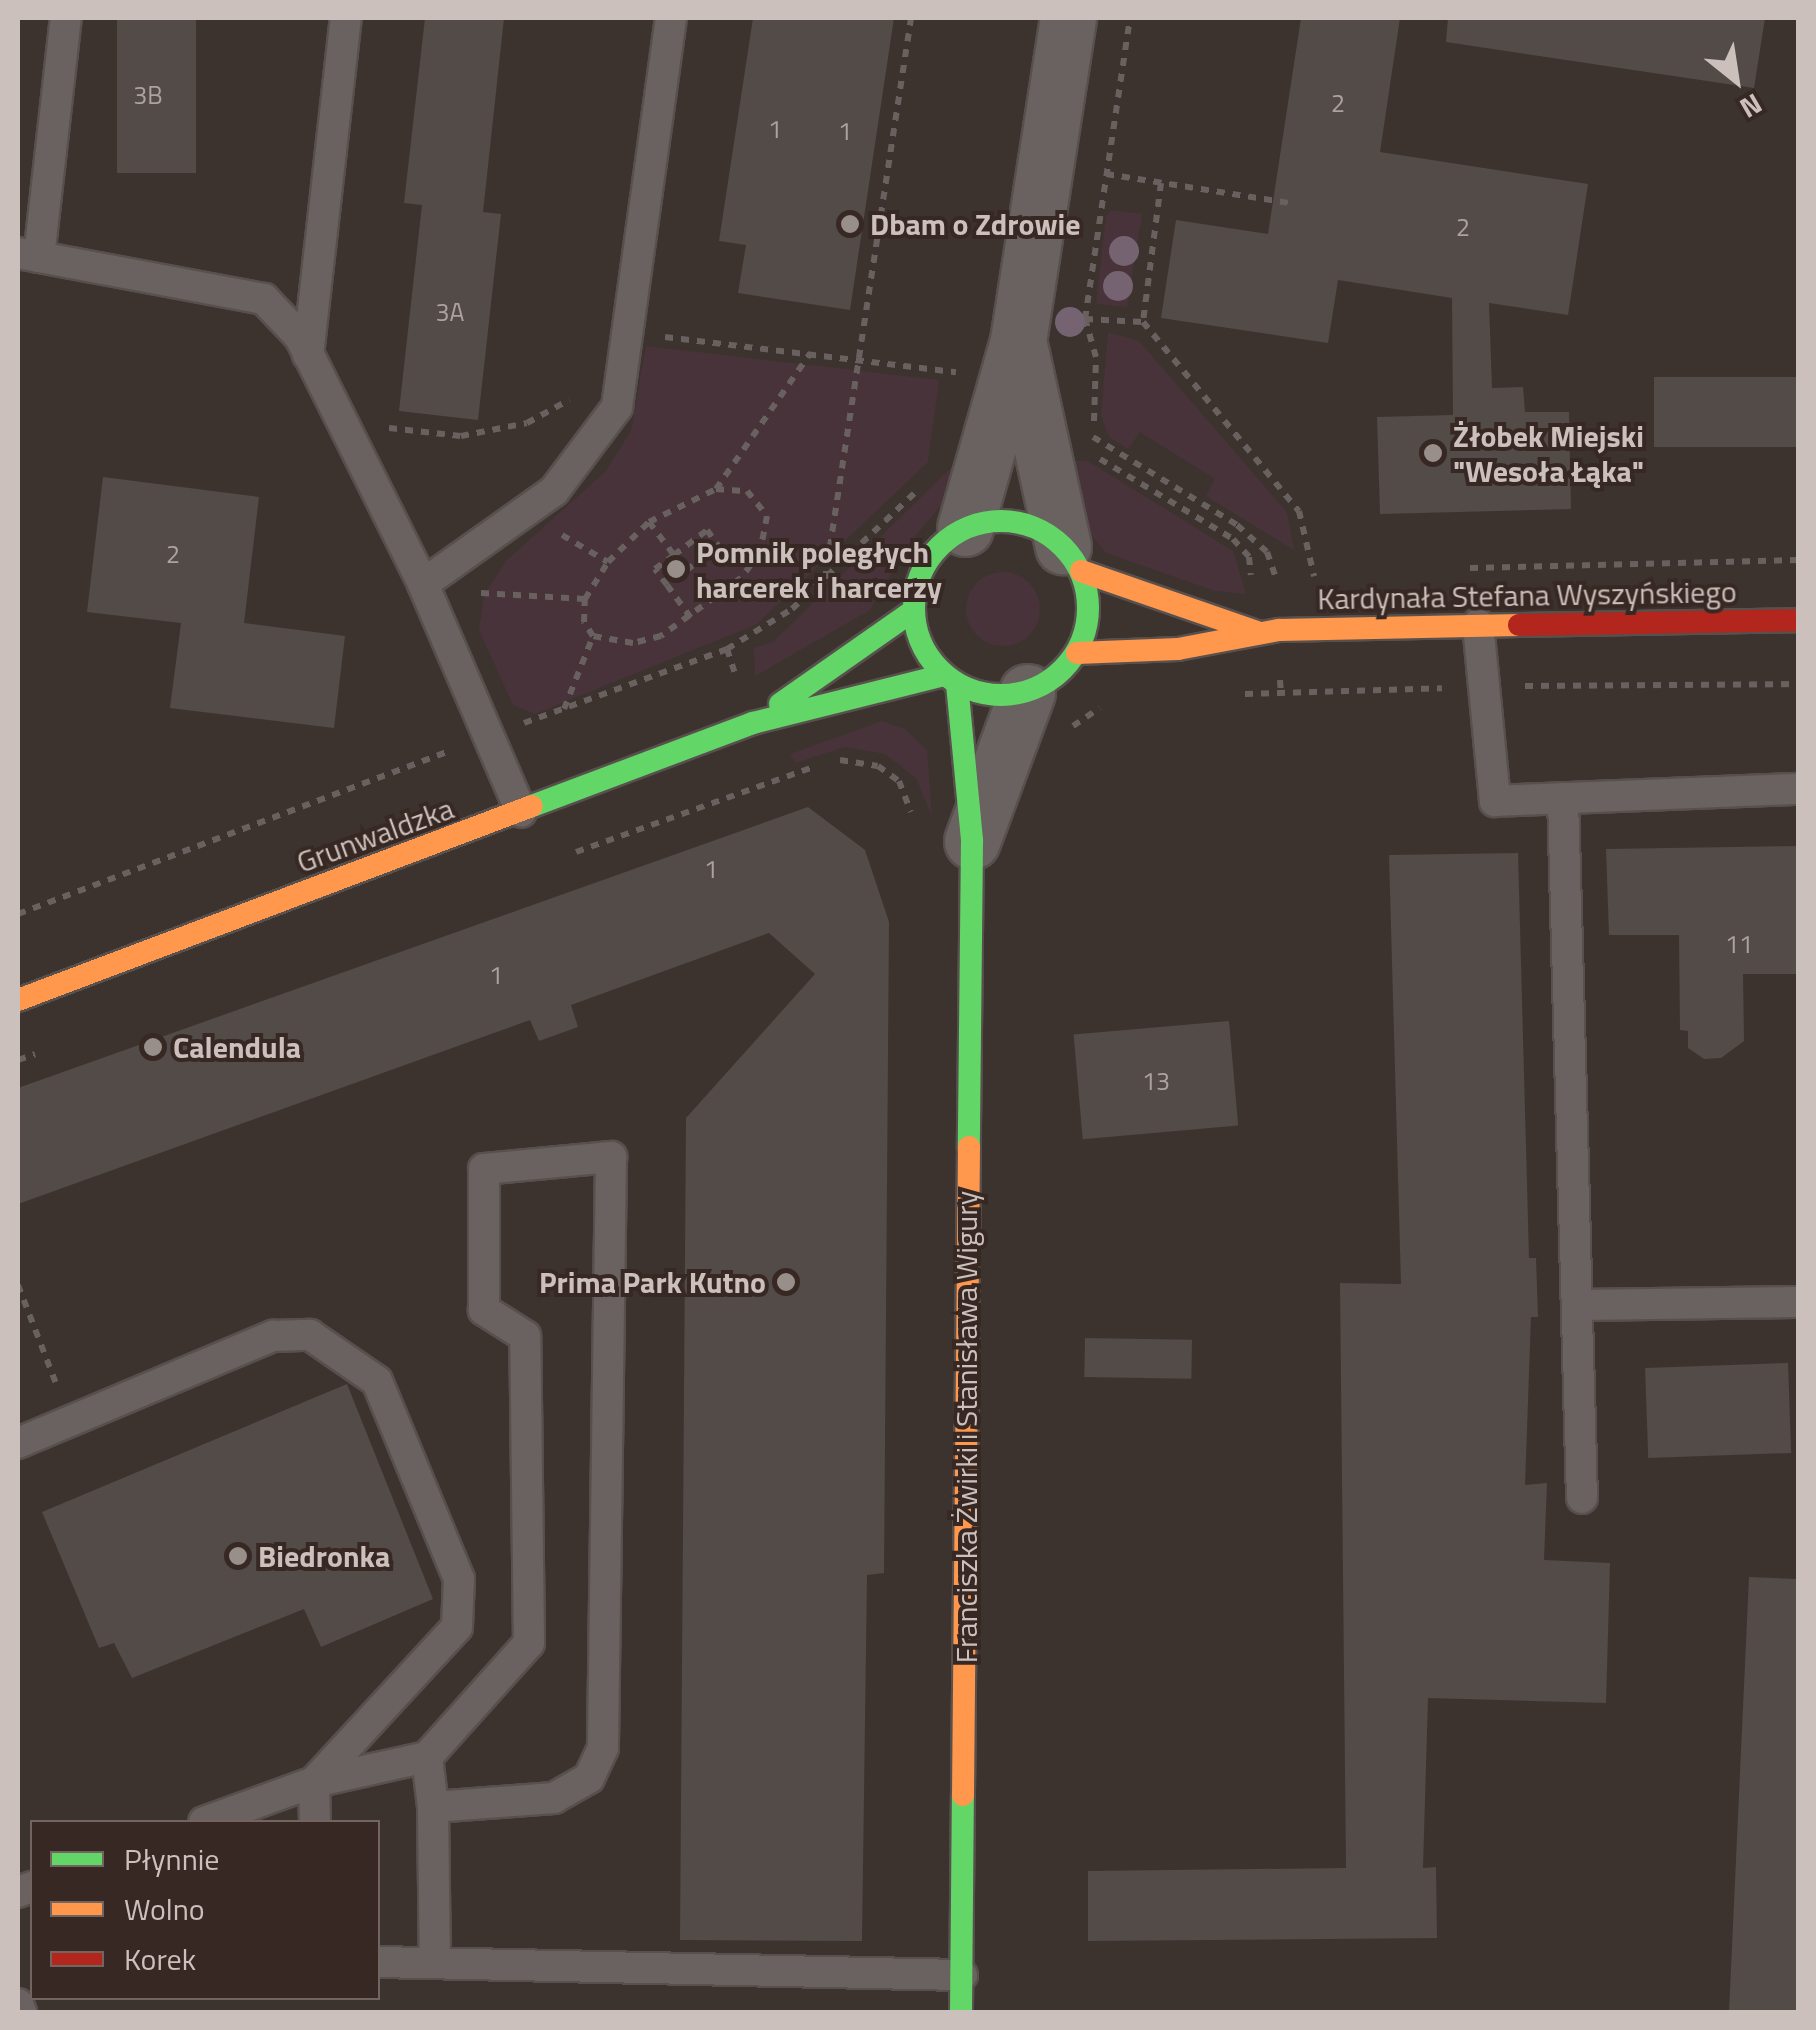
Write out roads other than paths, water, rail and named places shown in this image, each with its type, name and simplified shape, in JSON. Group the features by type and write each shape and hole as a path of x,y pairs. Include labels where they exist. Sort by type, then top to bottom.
{"street":[{"path":"965,528 1018,341 1068,18"},
{"path":"1018,341 1040,443 1072,558 1088,598 1077,653 1056,677 1028,692 992,694 951,679 918,638 914,610 919,577 938,548 965,528 1006,520 1046,533 1072,558"},
{"name":"Kardynała Stefana Wyszyńskiego","path":"1072,558 1257,632"},
{"name":"Grunwaldzka","path":"753,723 914,610"},
{"name":"Kardynała Stefana Wyszyńskiego","path":"1077,653 1178,649 1257,632 1478,624 1798,620"},
{"name":"Grunwaldzka","path":"18,1000 753,723 951,679"},
{"name":"Franciszka Żwirki i Stanisława Wigury","path":"951,679 972,840 961,2012"},
{"name":"Franciszka Żwirki i Stanisława Wigury","path":"972,840 1028,692"}],"lane":[{"path":"66,18 28,255 264,300 308,355 429,598 521,812"},
{"path":"308,355 346,18"},
{"path":"429,598 554,491 616,406 671,18"},
{"path":"1478,624 1480,686 1495,801 1798,788"},
{"path":"1563,798 1582,1498"},
{"path":"210,1820 314,1782 427,1757 528,1643 525,1336 484,1310 484,1169 612,1158 602,1748 589,1778 554,1798 432,1806"},
{"path":"1577,1304 1798,1302"},
{"path":"18,1443 273,1336 310,1335 377,1381 459,1579 457,1627 314,1782 314,1820"},
{"path":"427,1757 436,1962"},
{"path":"380,1962 962,1975"},
{"path":"18,2004 20,2012"}],"place":[{"name":"Dbam o Zdrowie","path":"850,224"},
{"name":"Żłobek Miejski \"Wesoła Łąka\"","path":"1433,453"},
{"name":"Pomnik poległych harcerek i harcerzy","path":"676,569"},
{"name":"Calendula","path":"153,1047"},
{"name":"Prima Park Kutno","path":"786,1282"},
{"name":"Biedronka","path":"238,1556"}]}
